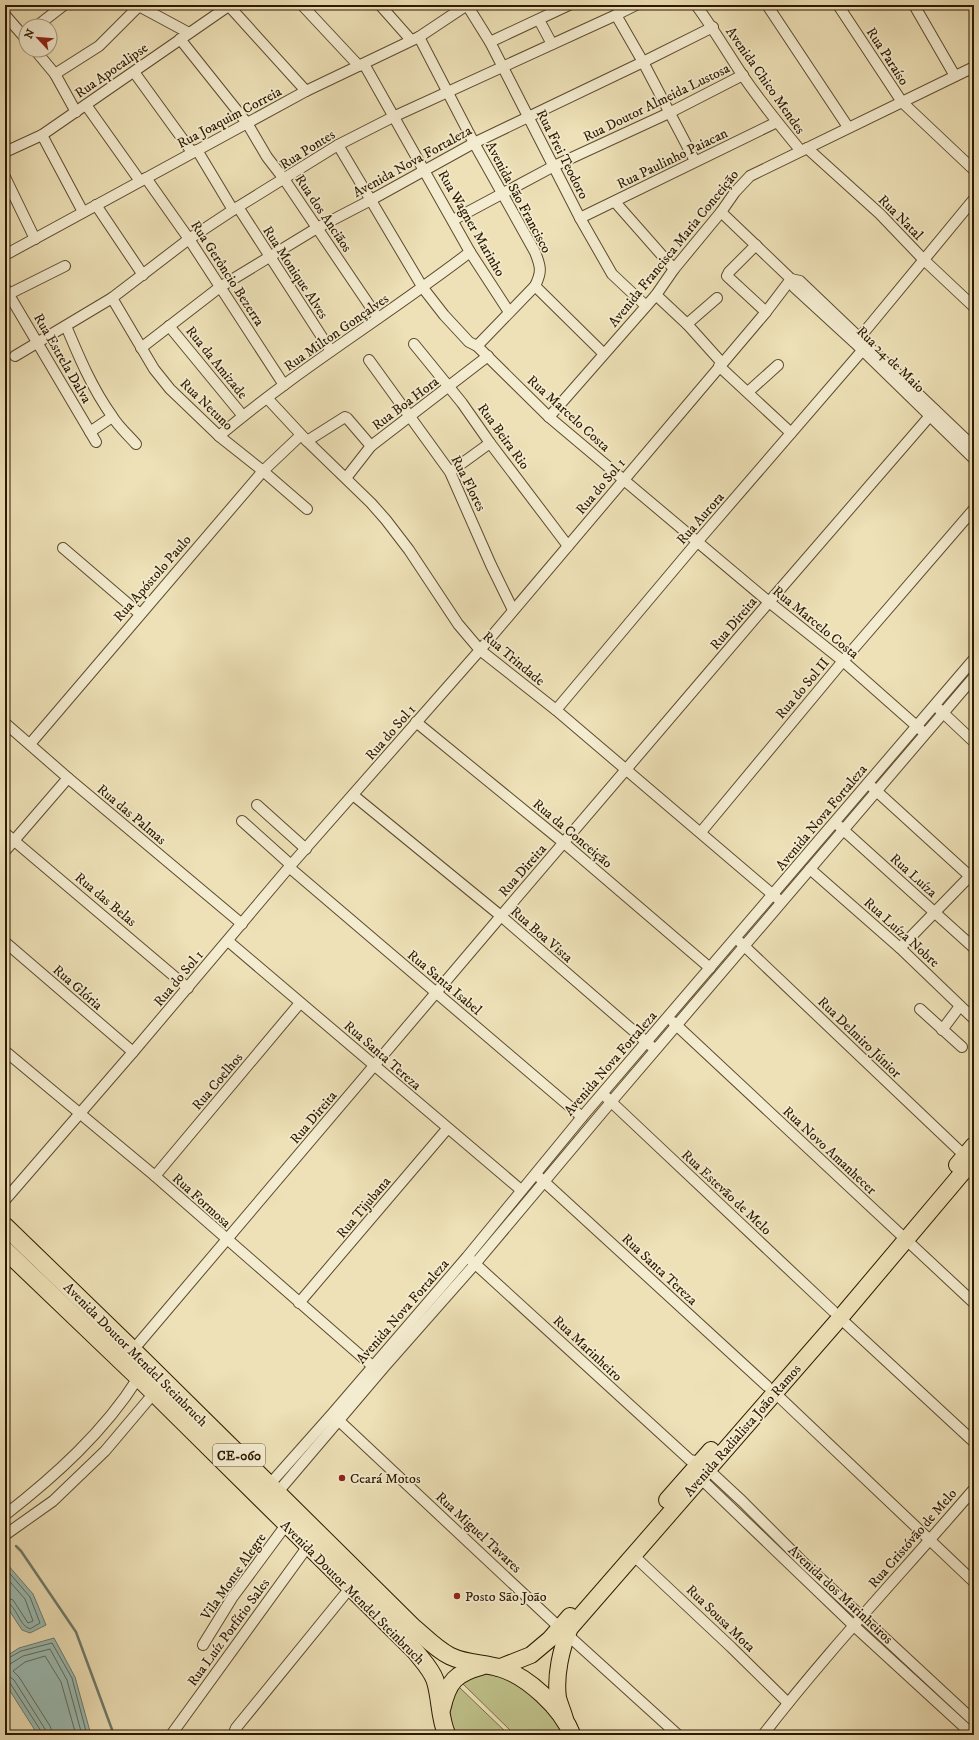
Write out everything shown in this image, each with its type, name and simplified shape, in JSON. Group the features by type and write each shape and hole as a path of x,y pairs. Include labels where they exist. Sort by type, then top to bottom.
{"highway":[{"name":"Avenida Doutor Mendel Steinbruch","path":"5,1226 422,1635 448,1655 464,1662 491,1666"},
{"name":"Avenida Doutor Mendel Steinbruch","path":"5,1250 154,1393 415,1651 434,1679 442,1710"},
{"path":"442,1710 446,1691 454,1679 462,1673 491,1666"},
{"name":"CE-060","path":"491,1666 518,1676 532,1686 565,1719 572,1735"},
{"name":"CE-060","path":"442,1710 443,1727 447,1735"}],"main road":[{"name":"Avenida Radialista João Ramos","path":"565,1719 558,1697 564,1631 698,1468 837,1314 902,1236 972,1157"},
{"name":"Avenida Radialista João Ramos","path":"491,1666 531,1655 575,1621 633,1554 698,1468"}],"street":[{"path":"47,18 64,5"},
{"name":"Rua Wagner Marinho","path":"302,5 362,65 425,170 470,252 509,312"},
{"name":"Avenida São Francisco","path":"380,5 415,39 448,92 474,143 535,252 540,266 540,276 535,286"},
{"name":"Rua Joaquim Correia","path":"5,255 306,91 415,39 465,5"},
{"name":"Rua Frei Teodoro","path":"465,5 490,42 580,218 612,274 646,306"},
{"path":"490,42 569,5"},
{"name":"Rua Pontes","path":"15,356 112,298 190,239 236,208 338,145 393,117 636,5"},
{"name":"Avenida Chico Mendes","path":"696,5 743,75 777,122 804,149"},
{"path":"767,5 848,127"},
{"name":"Rua Paraíso","path":"838,5 902,102 974,170"},
{"path":"914,5 954,76"},
{"path":"55,74 99,46 138,6 184,36"},
{"path":"226,6 306,91"},
{"name":"Rua Apocalipse","path":"5,152 42,135 134,72 226,6"},
{"path":"5,15 18,29"},
{"path":"616,15 644,62 669,114 695,161"},
{"path":"539,20 552,44"},
{"name":"Avenida Nova Fortaleza","path":"141,348 220,286 317,228 527,116 644,62 712,28"},
{"name":"Rua dos Anciãos","path":"184,36 247,123 267,157 284,179 378,318"},
{"path":"42,58 55,74 76,112"},
{"name":"Avenida Francisca Maria Conceição","path":"549,416 656,295 674,269 721,212 735,192 750,176 974,67"},
{"name":"Rua Monique Alves","path":"134,72 236,208 331,351"},
{"name":"Rua Doutor Almeida Lustosa","path":"453,220 554,166 669,114 743,75"},
{"name":"Rua Gerôncio Bezerra","path":"86,105 190,239 284,385"},
{"name":"Rua Paulinho Paiacan","path":"580,218 777,122"},
{"path":"42,135 83,212"},
{"name":"Rua Marcelo Costa","path":"338,145 423,288 444,316 469,342 477,346 488,356 549,416 769,602 843,661 925,734"},
{"name":"Rua Natal","path":"804,149 880,214 923,259 974,308"},
{"path":"5,177 35,238"},
{"path":"857,340 974,199"},
{"path":"615,202 674,269"},
{"path":"96,205 143,275"},
{"name":"Rua 24 de Maio","path":"721,212 791,279 794,287 857,340 932,413 974,459"},
{"path":"756,245 729,272 728,276 766,312"},
{"name":"Rua Milton Gonçalves","path":"219,436 266,398 378,318 423,288 470,252"},
{"path":"7,291 65,266"},
{"name":"Rua do Sol 1","path":"5,1200 188,988 290,866 480,650 720,364 766,312 791,279"},
{"path":"477,346 535,286 603,354"},
{"name":"Rua Estrela Dalva","path":"7,291 96,442"},
{"path":"656,295 687,324 720,364 791,433"},
{"name":"Rua Netuno","path":"112,298 154,369 170,389 219,436 307,509"},
{"path":"687,324 717,298"},
{"path":"66,326 85,371 112,417 136,444"},
{"name":"Rua da Amizade","path":"169,326 243,416"},
{"name":"Rua Beira Rio","path":"414,344 462,403 568,546"},
{"name":"Rua Aurora","path":"556,710 698,541 865,348"},
{"name":"Rua Boa Hora","path":"346,478 371,446 488,356"},
{"name":"Rua Flores","path":"369,360 450,472 490,565 513,610"},
{"path":"748,392 778,365"},
{"name":"Rua Trindade","path":"266,398 304,438 371,503 386,520 409,550 458,624 480,650 556,710 782,902"},
{"name":"Rua 24 de Maio","path":"932,413 974,447"},
{"name":"Rua Direita","path":"133,1350 625,770 932,413"},
{"path":"90,432 112,417"},
{"name":"Rua Apóstolo Paulo","path":"30,744 263,471 304,438 345,418 348,418 371,446"},
{"path":"450,472 490,442"},
{"name":"Rua do Sol II","path":"701,832 843,661 974,509"},
{"path":"63,548 140,614"},
{"name":"Avenida Nova Fortaleza","path":"273,1489 376,1369 534,1173 736,939 974,659"},
{"name":"Avenida Nova Fortaleza","path":"376,1369 475,1264 543,1181 974,677"},
{"path":"934,705 974,742"},
{"name":"Rua da Conceição","path":"416,722 564,843 710,968"},
{"name":"Rua das Palmas","path":"5,723 242,924"},
{"path":"5,851 68,778"},
{"path":"868,783 972,878 935,912 900,948"},
{"name":"Rua Boa Vista","path":"353,795 501,916 655,1050"},
{"path":"257,805 306,849"},
{"name":"Rua Santa Isabel","path":"242,821 290,866 582,1117"},
{"name":"Rua Luíza","path":"835,822 974,948"},
{"name":"Rua das Belas","path":"5,833 188,988"},
{"name":"Rua Luíza Nobre","path":"810,869 900,948 974,1018"},
{"name":"Rua Delmiro Júnior","path":"736,939 972,1157"},
{"name":"Rua Santa Tereza","path":"228,941 374,1067 521,1190"},
{"name":"Rua Glória","path":"5,942 133,1052"},
{"name":"Rua Coelhos","path":"155,1176 300,1003"},
{"path":"942,1030 960,1006"},
{"path":"920,1010 962,1048"},
{"name":"Rua Novo Amanhecer","path":"668,1017 974,1303"},
{"name":"Rua Formosa","path":"5,1051 155,1176 227,1241 376,1369"},
{"name":"Rua Estevão de Melo","path":"602,1094 974,1442"},
{"name":"Rua Tijubana","path":"299,1302 447,1129"},
{"name":"Rua Santa Tereza","path":"534,1173 770,1389 974,1582"},
{"name":"Rua Marinheiro","path":"467,1256 698,1468"},
{"path":"5,1515 47,1482 85,1445 124,1401 138,1378"},
{"path":"5,1534 53,1501 105,1451 154,1393"},
{"name":"Rua Miguel Tavares","path":"336,1417 564,1631 678,1735"},
{"name":"Avenida dos Marinheiros","path":"698,1468 742,1501 806,1564 974,1720"},
{"name":"Avenida dos Marinheiros","path":"698,1468 734,1511 853,1625 973,1735"},
{"name":"Rua Cristóvão de Melo","path":"763,1735 853,1625 930,1541 974,1489"},
{"path":"734,1511 742,1501"},
{"name":"Vila Monte Alegre","path":"203,1645 232,1598 286,1525"},
{"name":"Rua Luíz Porfírio Sales","path":"171,1735 308,1546"},
{"name":"Rua Sousa Mota","path":"633,1554 732,1647 788,1703"},
{"path":"799,1573 806,1564"},
{"path":"233,1735 236,1728 350,1588"},
{"path":"915,1683 923,1673"}],"green space":[{"path":"488,1673 516,1680 551,1714 564,1735 515,1735 461,1682 477,1674"},
{"path":"459,1687 509,1735 456,1735 451,1722 450,1704"}],"water":[{"path":"5,1564 7,1564 33,1594 46,1625 30,1633 22,1630 5,1604"},
{"path":"54,1638 75,1677 91,1735 38,1735 5,1683 5,1657 19,1648"}],"waterway":[{"path":"16,1546 21,1551 76,1632 114,1735"}],"place":[{"name":"Ceará Motos","path":"342,1478"},
{"name":"Posto São João","path":"457,1596"}]}
